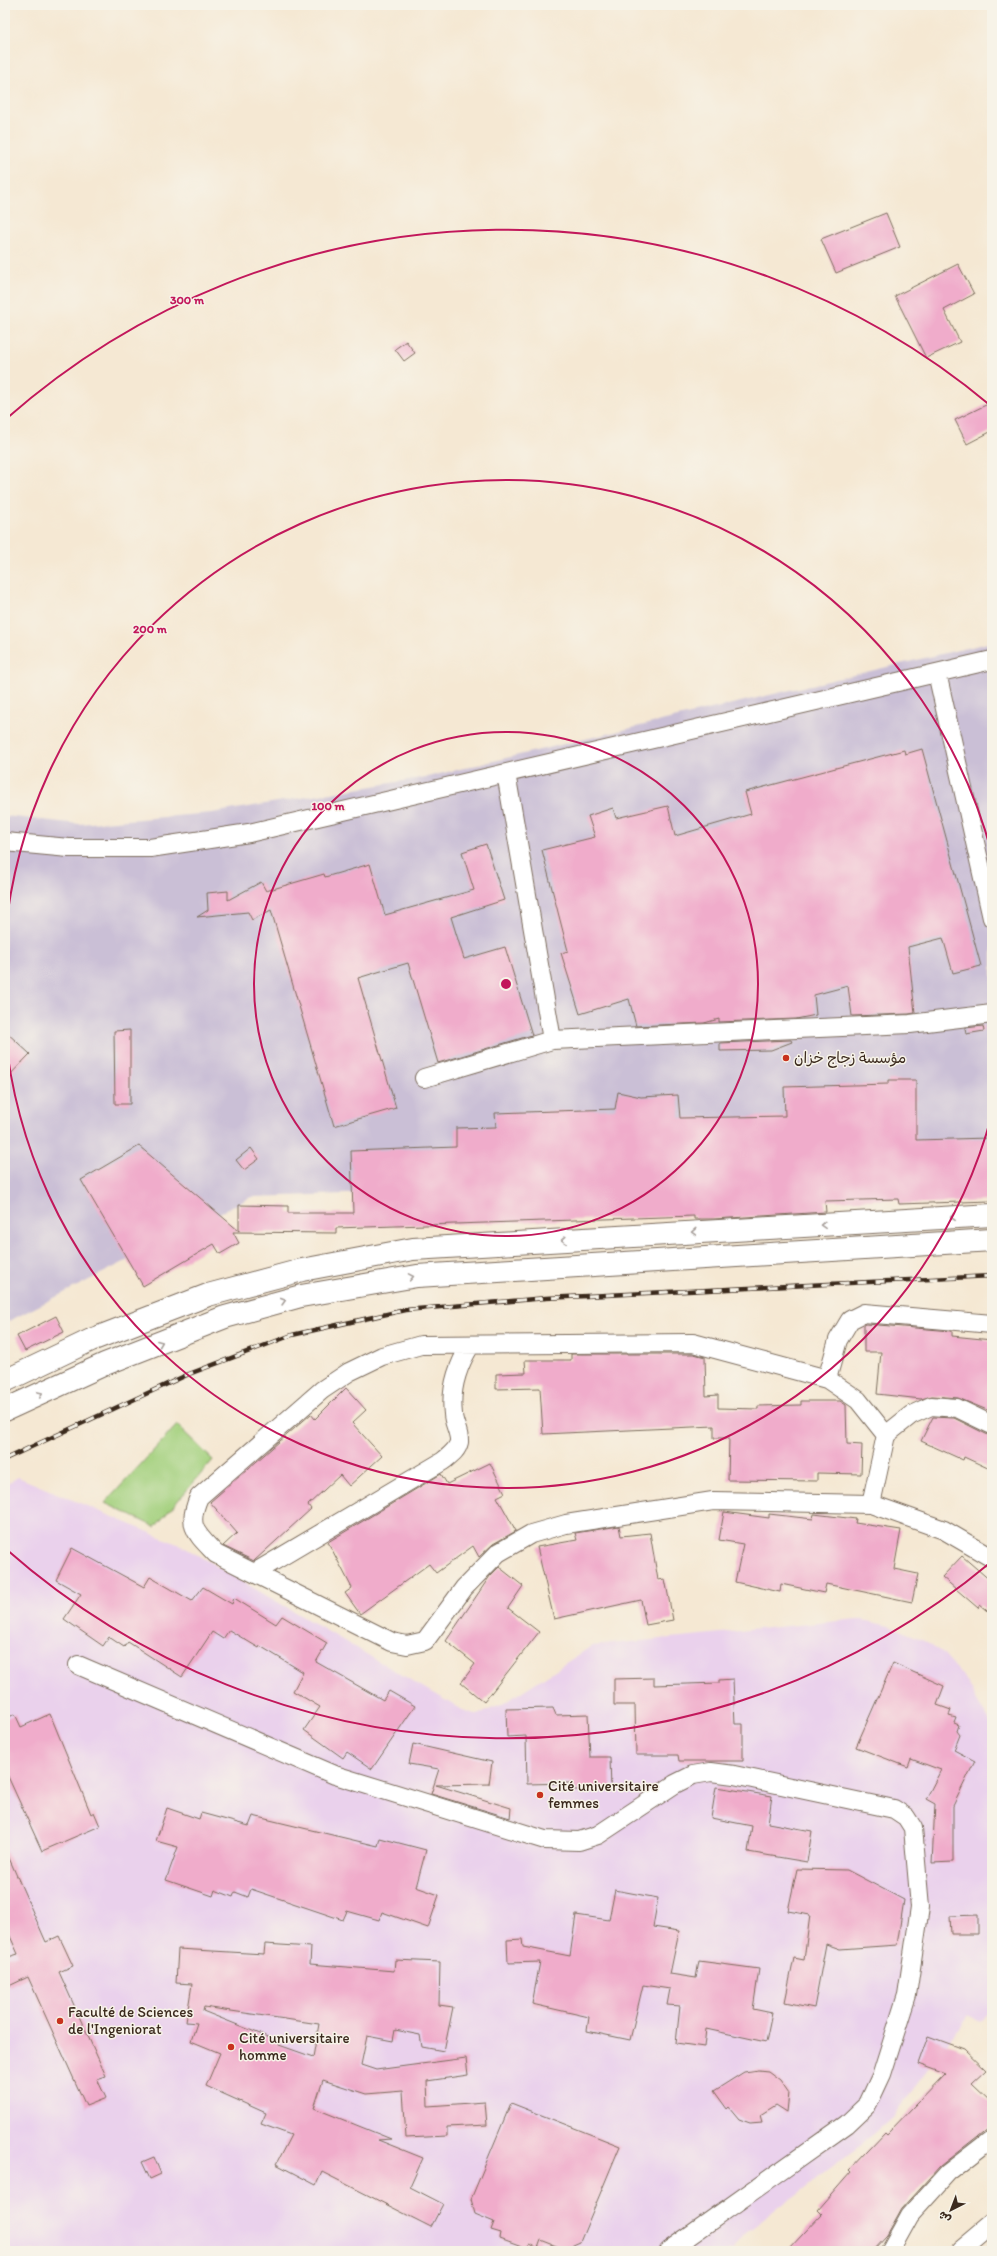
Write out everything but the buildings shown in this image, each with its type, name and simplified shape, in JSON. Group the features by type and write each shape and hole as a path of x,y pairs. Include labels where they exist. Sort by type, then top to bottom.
{"main road":[{"path":"5,1381 91,1340 208,1295 302,1270 413,1249 992,1215"},
{"path":"5,1410 105,1364 225,1317 301,1296 417,1276 992,1240"}],"street":[{"path":"5,842 69,848 150,848 249,833 992,660"},
{"path":"937,673 992,918"},
{"path":"506,773 552,1040"},
{"path":"424,1078 552,1040 910,1024 992,1014"},
{"path":"827,1379 838,1340 850,1320 864,1313 992,1324"},
{"path":"886,1435 858,1400 827,1379 693,1343 470,1346 421,1345 382,1356 349,1372 322,1390 199,1496 192,1513 196,1533 216,1554 392,1642 407,1645 425,1641 464,1588 498,1553 531,1534 566,1524 712,1501 871,1504 944,1530 992,1558"},
{"path":"254,1573 443,1460 456,1450 459,1441 453,1415 454,1381 462,1358 470,1346"},
{"path":"871,1504 886,1435 911,1415 932,1406 957,1408 992,1425"},
{"path":"78,1665 335,1775 545,1840 579,1841 598,1835 675,1784 693,1775 711,1772 734,1774 894,1809 906,1817 913,1828 920,1907 907,1995 882,2074 868,2104 847,2124 668,2251"},
{"path":"890,2251 910,2215 948,2173 992,2139"},
{"path":"960,2251 992,2224"}],"shaded area":[{"path":"992,642 992,1174 251,1197 5,1323 5,816 79,824 212,813 427,777"},
{"name":"Cité universitaire femmes","path":"18,1477 182,1546 460,1709 477,1715 501,1705 592,1646 858,1619 889,1626 924,1640 942,1652 962,1675 992,1726 992,2006 980,2022 969,2015 893,2116 858,2147 748,2231 732,2251 5,2251 5,1485"}],"green space":[{"path":"177,1425 213,1460 155,1527 105,1503"}],"railway":[{"path":"5,1459 189,1374 292,1335 405,1310 546,1298 992,1276"}],"place":[{"name":"مؤسسة زجاج خزان","path":"786,1058"},
{"name":"Cité universitaire femmes","path":"540,1795"},
{"name":"Faculté de Sciences de l'Ingeniorat","path":"60,2021"},
{"name":"Cité universitaire homme","path":"231,2047"}]}
